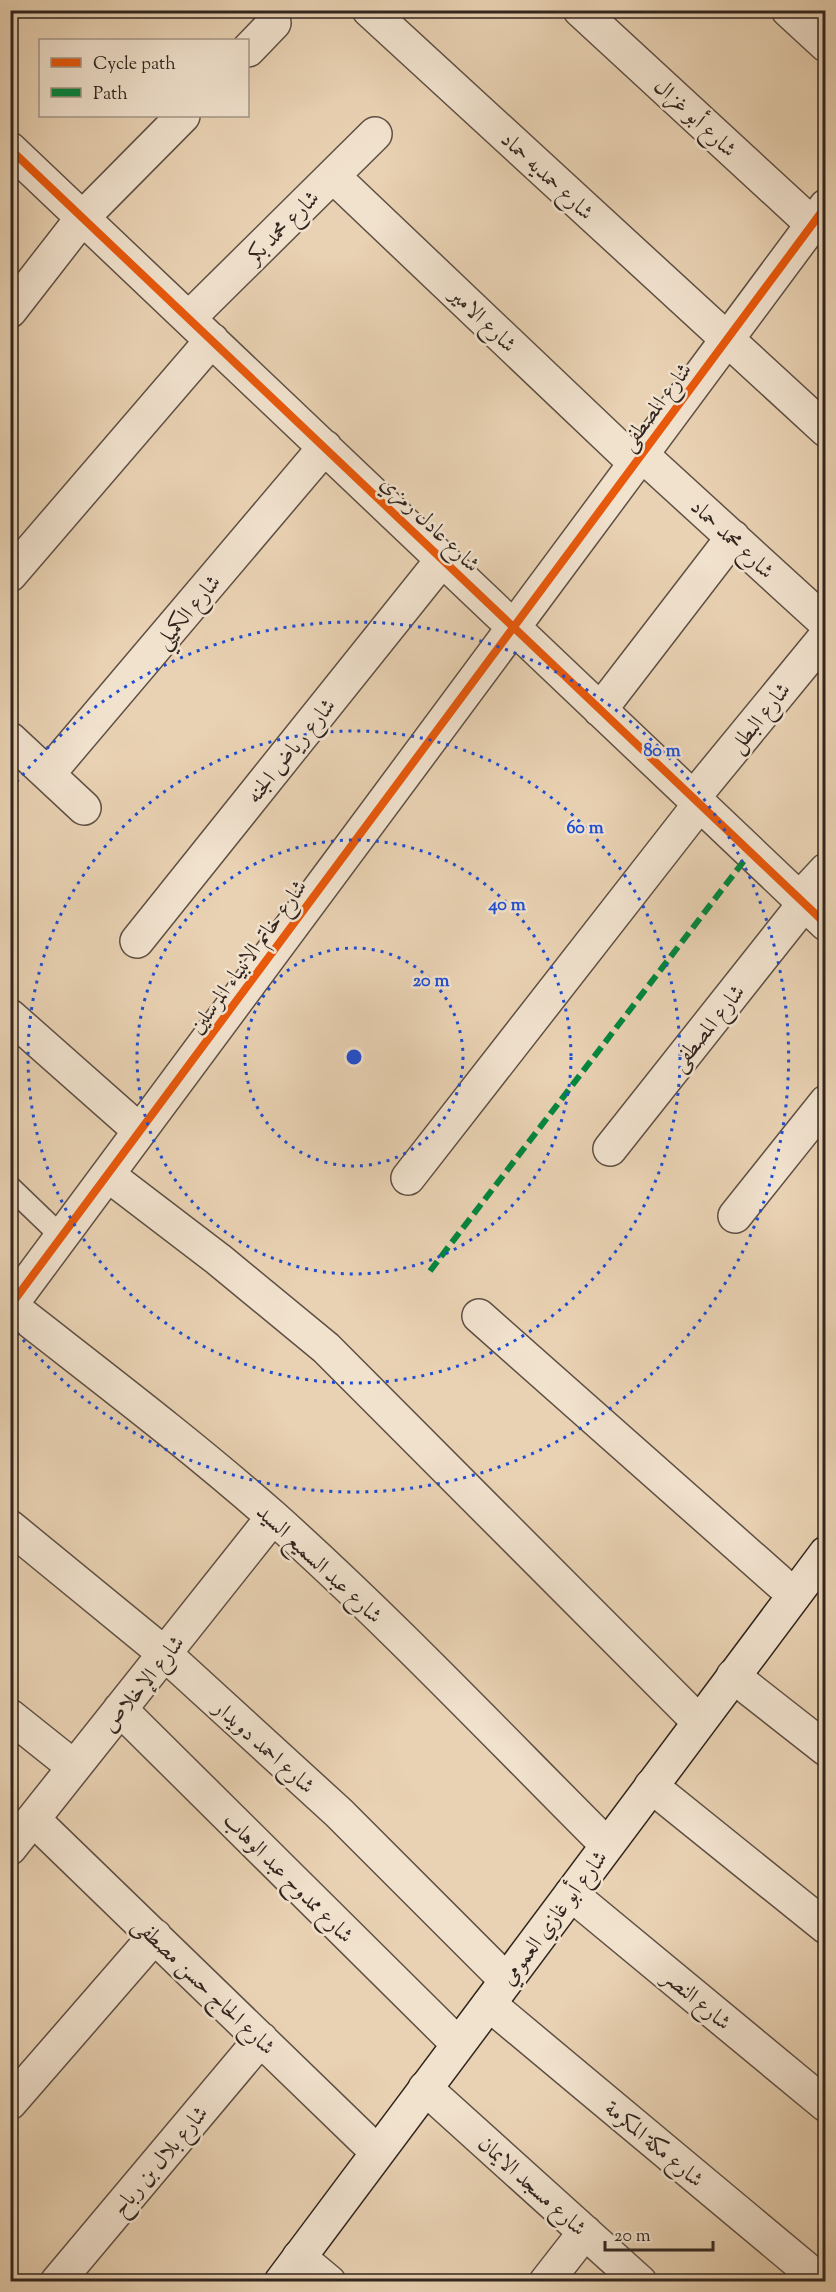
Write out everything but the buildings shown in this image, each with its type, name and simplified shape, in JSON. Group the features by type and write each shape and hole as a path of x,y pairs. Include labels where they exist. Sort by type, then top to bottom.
{"street":[{"name":"شارع حمديه حماد","path":"369,10 825,430"},
{"name":"شارع أبو غزال","path":"580,10 819,215"},
{"path":"788,10 825,45"},
{"path":"249,49 274,23"},
{"path":"10,311 83,217 182,117"},
{"name":"شارع محمد بكر","path":"189,318 375,134"},
{"name":"شارع عادل رمزي","path":"10,149 810,909"},
{"name":"شارع الامير","path":"333,176 638,458"},
{"name":"شارع المصطفى","path":"513,626 819,215"},
{"path":"10,575 212,340"},
{"name":"شارع الكميلي","path":"48,774 325,447"},
{"name":"شارع محمد حماد","path":"638,458 733,537 825,623"},
{"path":"600,710 733,537"},
{"name":"شارع رياض الجنه","path":"137,941 442,560"},
{"name":"شارع خاتم الانبياء المرسلين","path":"11,1306 513,626"},
{"name":"شارع البطل","path":"408,1178 825,636"},
{"path":"10,739 84,808"},
{"name":"شارع المصطفى","path":"610,1149 810,909 825,870"},
{"path":"10,1016 140,1131"},
{"path":"735,1216 825,1102"},
{"path":"108,1175 218,1259 326,1348 699,1722"},
{"name":"شارع عبد السميع السيد","path":"11,1306 144,1410 273,1518 342,1581 607,1845"},
{"path":"479,1316 794,1595"},
{"name":"شارع الإخلاص","path":"10,1848 273,1518"},
{"name":"شارع احمد دويدار","path":"10,1527 165,1654 339,1813 497,1992"},
{"name":"شارع أبو غازي العمومي","path":"290,2269 794,1595 823,1562"},
{"path":"733,1676 825,1749"},
{"name":"شارع ممدوح عبد الوهاب","path":"120,1710 458,2044"},
{"path":"10,1716 74,1767"},
{"path":"651,1786 825,1927"},
{"name":"شارع الحاج حسن مصطفى","path":"33,1819 377,2152"},
{"name":"شارع النصر","path":"571,1894 825,2105"},
{"path":"10,2103 154,1936"},
{"name":"شارع مكة المكرمة","path":"497,1992 822,2282"},
{"name":"شارع بلال بن رباح","path":"57,2282 261,2039"},
{"name":"شارع مسجد الايمان","path":"425,2088 640,2282"},
{"path":"546,2282 585,2232"},
{"path":"290,2269 329,2282"}],"lane":[{"path":"10,1187 62,1237"}],"marked path":[{"path":"430,1271 750,853"}],"cycle path":[{"path":"10,149 826,924"},
{"path":"10,1306 826,206"}]}
